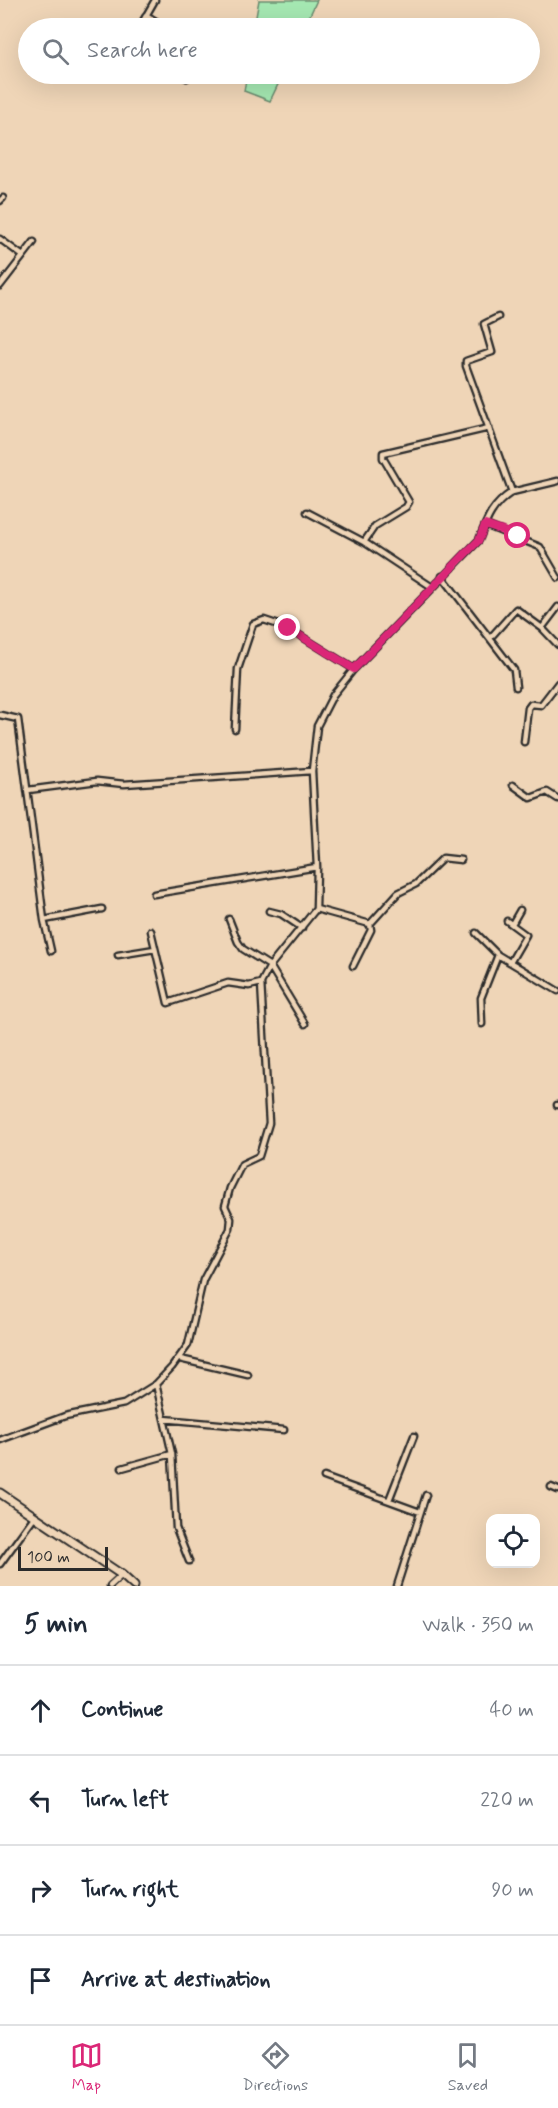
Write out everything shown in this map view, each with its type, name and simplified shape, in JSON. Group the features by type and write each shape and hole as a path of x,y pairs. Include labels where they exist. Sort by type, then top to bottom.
{"street":[{"path":"144,18 155,0"},
{"path":"146,15 151,18"},
{"path":"0,239 23,256"},
{"path":"0,286 34,242"},
{"path":"498,317 484,324 492,351 466,361 512,492"},
{"path":"364,542 375,526 406,507 409,502 383,458 383,453 489,428"},
{"path":"0,1440 65,1416 124,1404 156,1384 180,1359 193,1329 203,1280 230,1229 231,1219 225,1206 230,1188 242,1164 259,1156 269,1123 261,983 270,966 316,909 317,867 312,771 317,726 333,694 354,669 479,540 488,515 498,501 512,492 558,481"},
{"path":"307,512 364,542 432,587"},
{"path":"485,525 532,541 540,547 558,578"},
{"path":"442,576 514,669 516,687"},
{"path":"542,628 558,607"},
{"path":"491,637 516,609 542,628 558,645"},
{"path":"235,729 238,669 253,624 264,620 288,628 354,669"},
{"path":"524,742 528,708 531,704 542,705 558,683"},
{"path":"0,715 18,719 44,920 51,951"},
{"path":"28,790 97,781 124,784 312,771"},
{"path":"513,785 531,798 547,792 558,799"},
{"path":"370,924 398,893 416,884 443,858 461,860"},
{"path":"154,894 317,867"},
{"path":"44,920 102,909"},
{"path":"316,909 370,924"},
{"path":"511,962 526,935 510,922 520,910"},
{"path":"270,911 281,914 302,928"},
{"path":"229,919 243,949 270,966 305,1024"},
{"path":"353,966 371,930 370,924"},
{"path":"151,931 168,1003 228,983 249,986 261,983"},
{"path":"476,933 498,955 558,991"},
{"path":"118,955 155,949"},
{"path":"482,1024 481,998 498,955"},
{"path":"180,1359 248,1375"},
{"path":"156,1384 172,1454 176,1528 189,1561"},
{"path":"164,1419 284,1430"},
{"path":"389,1500 414,1436"},
{"path":"122,1468 172,1454"},
{"path":"324,1477 420,1512"},
{"path":"551,1487 558,1490"},
{"path":"0,1493 122,1575 134,1586"},
{"path":"397,1586 426,1495"},
{"path":"0,1564 34,1517"},
{"path":"110,1586 122,1575"}],"green space":[{"path":"259,0 317,0 309,18 256,18"},
{"path":"245,84 278,84 270,101 244,91"}],"route":[{"path":"288,628 354,669 479,540 485,525 518,536"}]}
